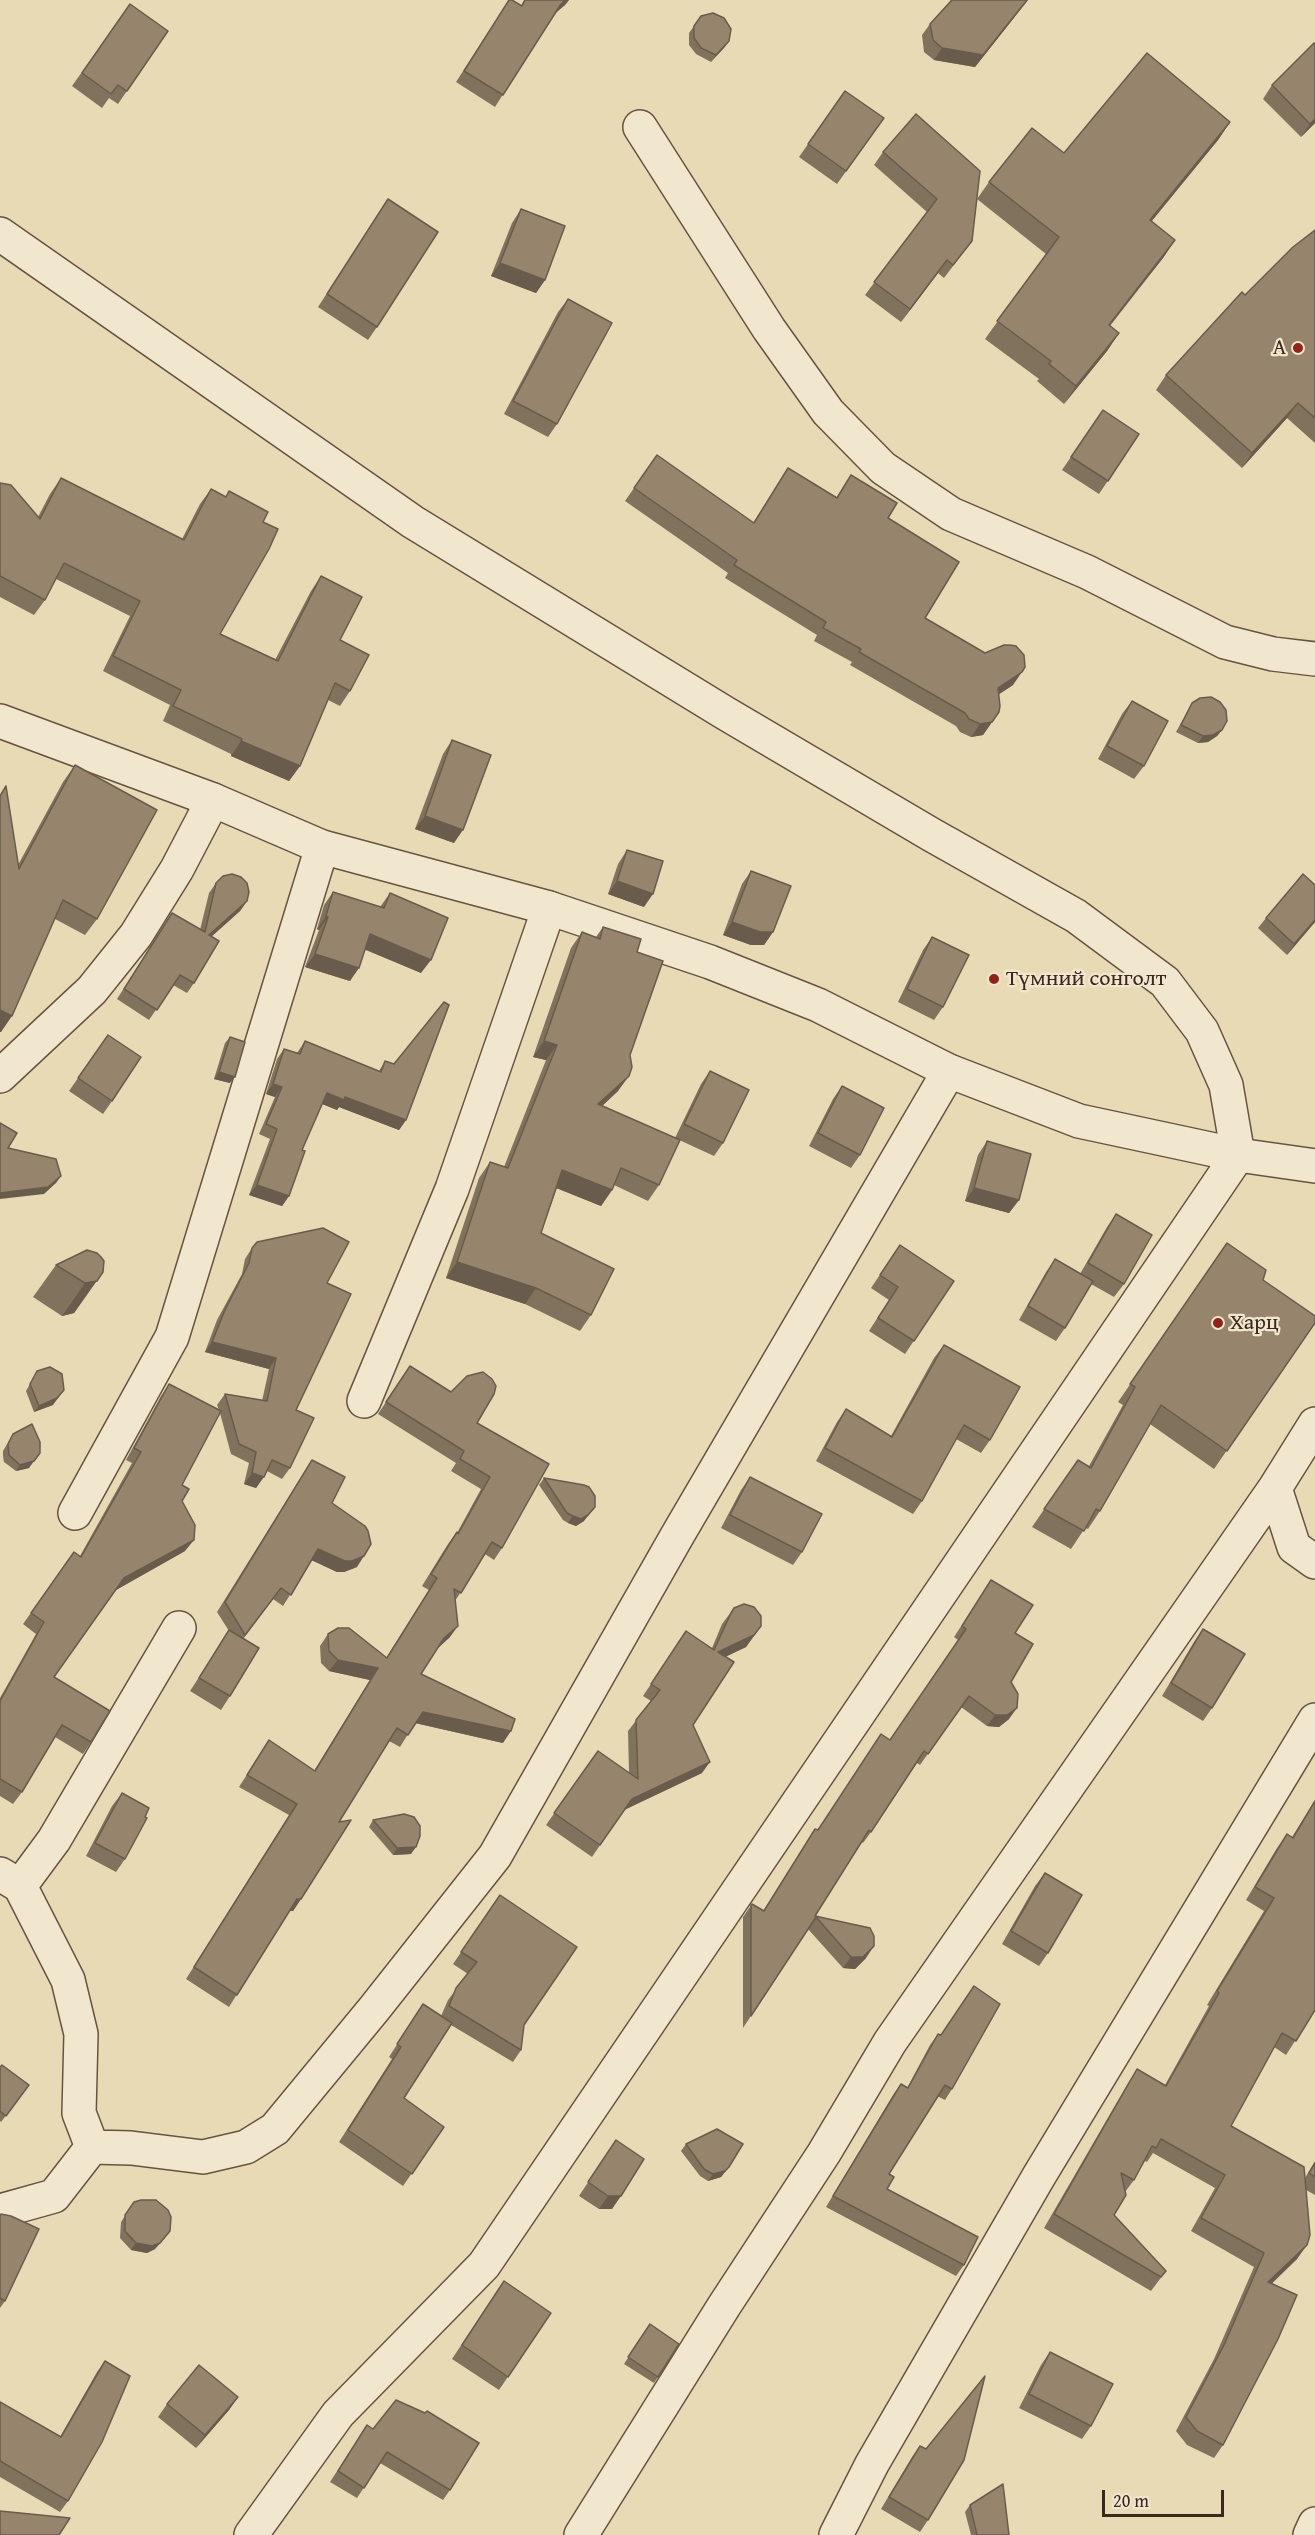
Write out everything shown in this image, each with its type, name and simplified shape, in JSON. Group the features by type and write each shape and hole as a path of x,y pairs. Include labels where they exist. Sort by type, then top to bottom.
{"street":[{"path":"640,127 769,329 828,412 883,468 951,514 1087,572 1225,642 1273,654 1315,659"},
{"path":"0,234 413,522 725,713 932,835 1076,915 1165,982 1202,1031 1226,1085 1238,1155 484,2265 338,2414 251,2535"},
{"path":"0,721 213,800 322,847 549,908 710,962 807,1001 949,1071 1079,1121 1238,1155 1315,1167"},
{"path":"0,1076 92,990 136,935 177,869 213,800"},
{"path":"75,1513 172,1337 322,847"},
{"path":"364,1401 452,1189 549,908"},
{"path":"92,2147 131,2148 203,2157 246,2147 275,2129 381,2000 495,1856 671,1546 949,1071"},
{"path":"581,2535 724,2306 824,2153 890,2042 1275,1488 1315,1424"},
{"path":"1275,1488 1294,1547 1315,1562"},
{"path":"92,2147 79,2113 81,2034 68,1980 10,1880 54,1840 178,1628"},
{"path":"836,2535 872,2464 1039,2176 1315,1720"},
{"path":"0,2211 54,2196 92,2147"},
{"path":"1310,2535 1315,2524"}],"building":[{"path":"509,0 522,6 525,0 565,0 503,95 464,71"},
{"path":"952,0 1027,0 983,55 942,48 933,40 930,24"},
{"path":"130,4 168,31 127,91 118,85 111,94 82,73"},
{"path":"713,13 724,18 731,29 729,41 716,55 701,48 694,38 694,26 701,16"},
{"path":"1314,43 1315,119 1310,124 1272,85"},
{"path":"1147,53 1230,122 1150,220 1175,240 1109,325 1119,333 1076,386 1049,364 1051,361 997,321 1059,237 989,182 1032,128 1064,153"},
{"path":"845,91 884,118 846,171 808,144"},
{"path":"916,114 980,171 972,241 953,265 947,260 910,309 874,282 937,199 883,152"},
{"path":"388,199 438,232 377,327 327,294"},
{"path":"521,209 565,226 545,280 500,263"},
{"path":"1315,230 1315,418 1298,403 1252,453 1166,375 1242,292 1245,295 1293,247"},
{"path":"568,299 612,323 557,424 513,401"},
{"path":"1103,410 1139,434 1108,481 1071,457"},
{"path":"657,455 754,523 788,468 837,498 851,475 897,503 888,518 959,562 925,618 985,653 1004,645 1010,645 1016,646 1024,655 1025,667 1022,672 998,688 999,712 992,722 980,724 969,719 965,713 859,652 861,649 823,628 826,622 734,565 737,560 634,488"},
{"path":"61,478 184,540 211,489 226,497 229,491 268,512 263,522 278,529 220,634 278,661 321,576 362,597 340,640 369,655 350,691 335,683 300,766 241,741 242,739 173,706 181,690 113,656 140,601 64,563 45,600 0,576 0,483 11,485 40,519"},
{"path":"1211,697 1220,702 1226,710 1227,721 1222,730 1213,735 1203,736 1181,725 1192,703 1200,698"},
{"path":"1132,701 1168,721 1144,766 1107,746"},
{"path":"452,740 491,755 463,830 425,816"},
{"path":"75,765 157,810 97,919 63,900 12,1016 0,1010 0,796 6,786 19,869"},
{"path":"627,850 663,861 653,894 617,881"},
{"path":"751,871 791,886 773,932 760,932 732,922"},
{"path":"232,874 241,877 247,883 249,892 247,901 209,935 219,941 194,983 180,975 157,1010 124,989 172,913 205,932 216,883 223,876"},
{"path":"1303,874 1315,885 1315,920 1294,944 1266,918"},
{"path":"333,892 384,908 390,893 448,918 431,960 370,934 359,968 315,954 328,917 326,916"},
{"path":"603,927 641,939 637,952 663,961 630,1055 632,1067 629,1076 598,1104 680,1140 659,1185 621,1168 612,1190 562,1170 541,1233 614,1269 591,1315 536,1288 457,1262 490,1162 508,1168 557,1045 544,1041 582,932 600,939"},
{"path":"932,937 969,955 943,1007 907,989"},
{"path":"444,1002 449,1005 406,1120 345,1097 344,1100 327,1093 302,1150 305,1151 289,1196 257,1185 277,1129 266,1124 282,1087 273,1084 284,1049 300,1054 305,1041 381,1072 385,1061 394,1064"},
{"path":"108,1035 141,1057 112,1101 78,1078"},
{"path":"230,1037 245,1042 235,1077 219,1072"},
{"path":"710,1071 749,1090 723,1143 684,1124"},
{"path":"842,1086 884,1108 860,1155 818,1133"},
{"path":"0,1123 17,1133 8,1148 56,1159 61,1176 48,1187 0,1193"},
{"path":"987,1141 1031,1154 1019,1200 974,1188"},
{"path":"1116,1214 1152,1235 1124,1284 1088,1263"},
{"path":"323,1228 349,1242 327,1283 351,1294 296,1410 314,1418 290,1468 272,1460 264,1477 252,1473 256,1452 239,1444 225,1394 267,1401 276,1358 212,1342 249,1263 252,1248 257,1242"},
{"path":"1227,1243 1266,1270 1263,1280 1315,1316 1315,1323 1227,1451 1161,1405 1100,1511 1096,1509 1084,1531 1044,1509 1078,1460 1091,1468 1135,1387 1130,1384"},
{"path":"900,1245 954,1281 914,1341 878,1318 898,1287 880,1275"},
{"path":"87,1250 97,1253 104,1261 103,1272 97,1281 85,1283 56,1265"},
{"path":"1055,1259 1093,1281 1065,1328 1028,1306"},
{"path":"944,1345 1020,1387 990,1440 964,1425 922,1501 825,1448 846,1409 892,1437"},
{"path":"410,1366 451,1392 467,1376 483,1372 492,1379 496,1386 494,1394 477,1423 549,1464 502,1548 492,1542 461,1593 454,1589 458,1626 444,1638 421,1674 515,1719 511,1731 423,1712 408,1735 397,1728 339,1822 351,1820 301,1899 297,1899 237,1995 194,1967 297,1804 247,1775 269,1740 315,1771 378,1668 338,1660 329,1651 328,1634 338,1628 349,1628 387,1658 437,1578 431,1574 457,1532 458,1534 490,1477 460,1459 464,1451 386,1402"},
{"path":"50,1367 62,1374 64,1390 57,1398 39,1406 30,1384 37,1371"},
{"path":"169,1384 221,1411 182,1485 189,1489 182,1501 195,1525 194,1540 124,1578 54,1677 110,1711 91,1742 62,1725 22,1792 0,1779 0,1701 44,1622 31,1613 74,1552 81,1557 141,1452 134,1448"},
{"path":"32,1424 40,1442 40,1453 34,1461 20,1465 9,1455 8,1444 13,1434"},
{"path":"312,1460 345,1477 332,1503 365,1526 371,1544 364,1556 352,1561 345,1561 318,1549 291,1595 281,1588 245,1635 225,1602"},
{"path":"750,1477 822,1514 802,1552 730,1515"},
{"path":"544,1478 589,1487 595,1496 595,1507 581,1519 567,1513"},
{"path":"991,1580 1033,1605 1015,1633 1033,1644 1011,1682 1018,1694 1017,1708 1007,1715 995,1715 969,1696 928,1754 924,1751 871,1832 869,1830 815,1916 870,1928 874,1936 874,1946 863,1957 851,1957 816,1917 751,2016 751,1905 764,1911 815,1829 818,1830 881,1734 890,1740 966,1629 962,1626"},
{"path":"744,1604 754,1607 761,1616 761,1626 754,1635 718,1652 734,1662 693,1725 710,1762 632,1799 600,1845 554,1813 598,1751 638,1779 636,1720 660,1690 651,1684 686,1631 714,1650 734,1608"},
{"path":"1203,1629 1245,1654 1212,1708 1171,1683"},
{"path":"229,1630 259,1648 230,1696 199,1678"},
{"path":"122,1793 149,1808 145,1817 147,1818 125,1859 95,1843"},
{"path":"1315,1801 1315,2010 1296,2041 1282,2033 1231,2126 1304,2167 1310,2235 1307,2245 1268,2282 1297,2295 1278,2339 1223,2445 1197,2431 1186,2417 1224,2345 1264,2253 1201,2218 1225,2175 1161,2139 1156,2148 1152,2146 1134,2180 1121,2173 1126,2195 1114,2215 1166,2271 1161,2277 1054,2214 1137,2069 1166,2086 1219,1993 1217,1991 1274,1898 1255,1887 1287,1834 1293,1838"},
{"path":"404,1814 414,1817 420,1826 420,1836 416,1847 397,1848 373,1820"},
{"path":"1045,1873 1082,1895 1048,1953 1011,1931"},
{"path":"500,1895 577,1947 524,2025 521,2050 449,2006 456,1988 477,1962 461,1952"},
{"path":"974,1986 1000,2004 952,2089 945,2085 889,2174 894,2177 887,2189 978,2237 964,2265 833,2196 901,2084 908,2088 938,2034 941,2035"},
{"path":"423,2004 452,2023 404,2098 444,2127 412,2174 348,2130 401,2047 397,2044"},
{"path":"2,2065 29,2085 6,2116 0,2111 0,2067"},
{"path":"717,2129 743,2144 725,2171 713,2174 704,2169 686,2144"},
{"path":"616,2140 644,2159 621,2196 608,2196 588,2182"},
{"path":"1315,2163 1315,2177 1309,2173"},
{"path":"156,2200 168,2210 171,2217 170,2231 160,2243 152,2246 136,2243 125,2231 125,2215 134,2202"},
{"path":"1,2214 11,2216 39,2229 5,2301 0,2298"},
{"path":"504,2281 551,2313 508,2377 462,2345"},
{"path":"650,2324 679,2344 658,2377 628,2357"},
{"path":"1050,2352 1113,2384 1091,2426 1029,2394"},
{"path":"105,2361 130,2376 102,2442 68,2501 0,2461 0,2402 61,2437"},
{"path":"199,2365 238,2397 205,2435 167,2404"},
{"path":"985,2376 964,2460 928,2520 889,2497 920,2446 926,2449"},
{"path":"396,2400 425,2413 427,2411 479,2443 450,2490 387,2452 364,2488 338,2471 367,2425 373,2429"},
{"path":"1003,2484 1009,2535 977,2535 970,2505"},
{"path":"0,2511 70,2518 59,2535 0,2535"}],"place":[{"name":"A","path":"1298,348"},
{"name":"Түмний сонголт","path":"994,979"},
{"name":"Харц","path":"1218,1323"}]}
